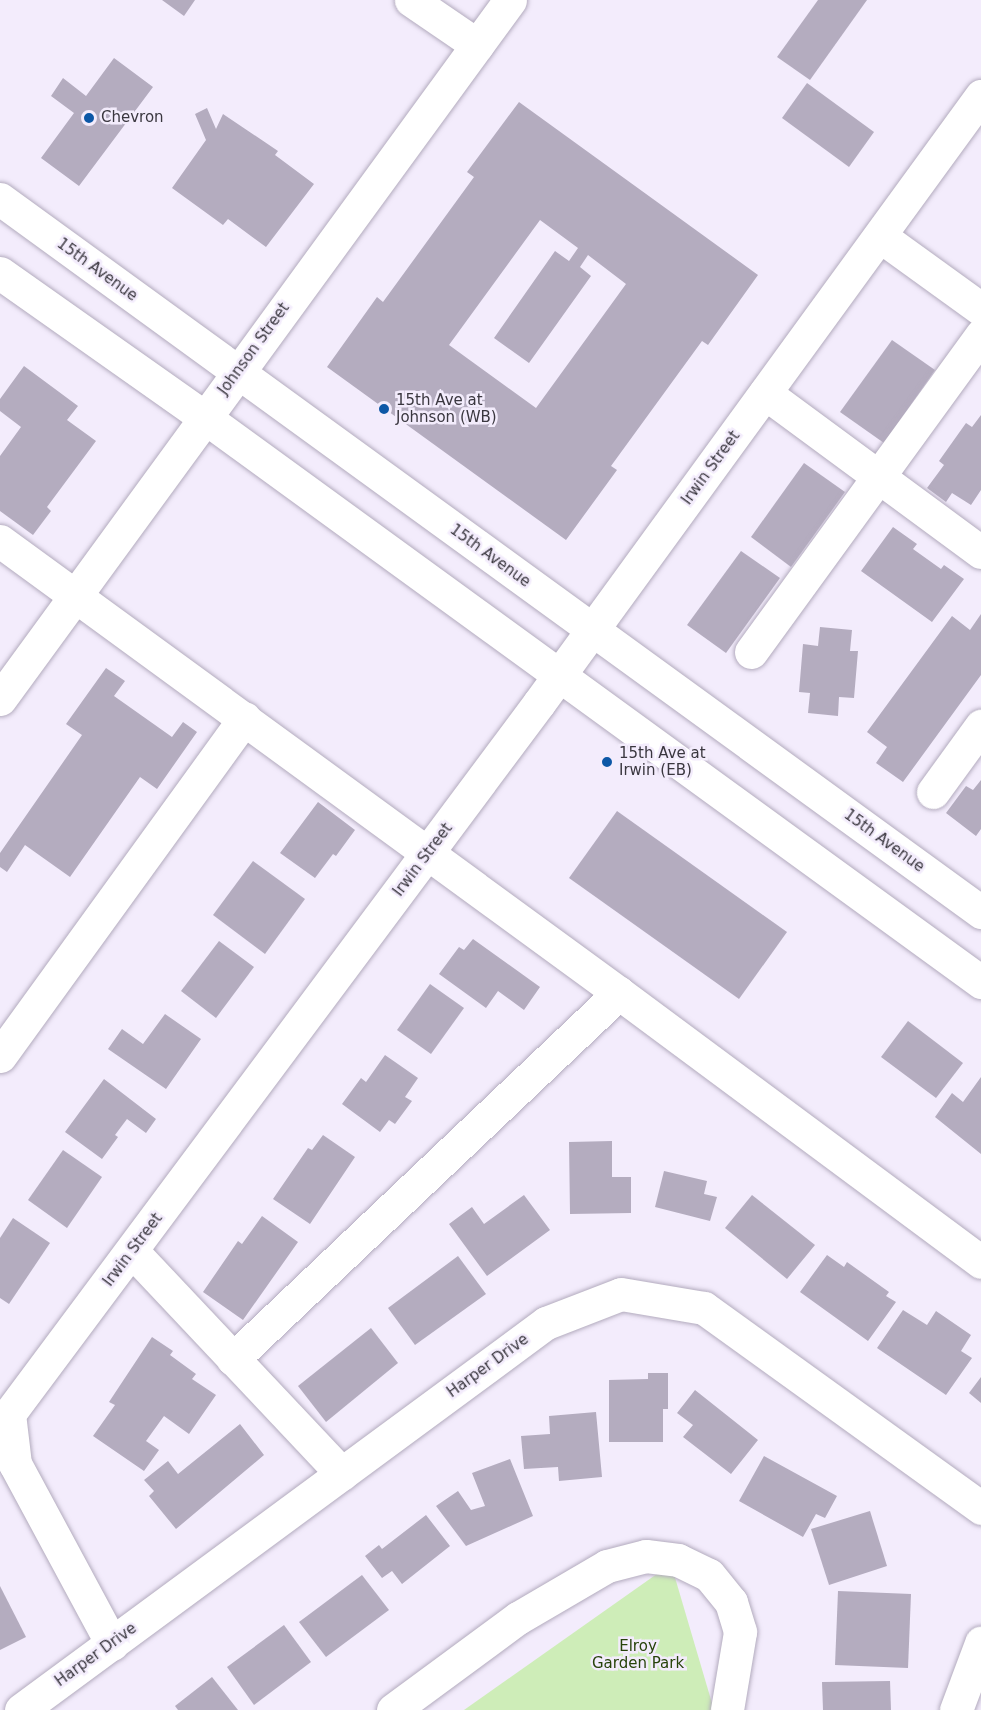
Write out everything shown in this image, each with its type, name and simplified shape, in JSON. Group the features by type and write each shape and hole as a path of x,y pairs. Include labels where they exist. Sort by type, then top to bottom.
{"street":[{"path":"411,0 477,45"},
{"name":"Johnson Street","path":"0,699 510,0"},
{"name":"Irwin Street","path":"112,1644 7,1469 9,1414 560,675 981,96"},
{"name":"15th Avenue","path":"0,199 981,912"},
{"path":"880,236 981,309"},
{"path":"0,273 204,417 981,982"},
{"path":"751,652 981,335"},
{"path":"765,393 981,552"},
{"path":"0,541 75,598 245,718 981,1262"},
{"path":"0,1056 245,718"},
{"path":"933,792 981,726"},
{"path":"233,1359 619,993"},
{"path":"132,1251 342,1474"},
{"name":"Harper Drive","path":"21,1710 546,1323 621,1294 704,1308 981,1508"},
{"path":"393,1710 518,1618 607,1566 646,1556 678,1560 709,1575 731,1602 740,1632 727,1710"},
{"path":"956,1710 981,1643"}],"green space":[{"name":"Elroy Garden Park","path":"671,1564 714,1710 464,1710"}],"building":[{"path":"162,0 195,0 184,16"},
{"path":"818,0 867,0 810,80 777,57"},
{"path":"114,58 153,87 79,186 41,158 74,113 51,96 63,78 86,96"},
{"path":"807,83 874,132 849,167 782,118"},
{"path":"519,102 758,275 708,345 702,341 611,466 617,470 566,540 327,367 377,297 383,302 474,177 467,172","holes":["540,220 578,248 569,261 555,251 494,338 529,363 591,276 580,267 588,255 626,284 536,408 449,345"]},
{"path":"207,108 216,129 223,114 278,151 275,155 314,184 266,247 228,219 223,225 172,188 206,140 195,114"},
{"path":"892,340 935,370 884,443 840,412"},
{"path":"24,366 78,406 67,420 96,441 47,507 51,511 33,535 0,511 0,456 21,427 0,411 0,399"},
{"path":"981,415 981,490 971,505 952,493 946,502 927,488 944,465 939,461 966,423 972,427"},
{"path":"804,463 845,492 791,567 751,537"},
{"path":"893,527 917,544 913,549 941,569 944,565 964,579 932,622 861,571"},
{"path":"741,551 780,578 726,653 687,625"},
{"path":"981,614 981,675 903,782 876,763 887,747 867,732 952,616 970,630"},
{"path":"820,627 852,630 850,651 858,651 854,698 839,697 838,716 808,713 810,693 799,692 803,644 818,646"},
{"path":"106,668 125,681 114,696 172,737 183,722 197,732 157,789 140,777 70,877 25,845 7,872 0,867 0,853 82,735 66,724"},
{"path":"981,780 981,829 976,836 946,813 966,786 973,790"},
{"path":"318,802 355,830 336,856 333,854 315,878 280,853"},
{"path":"617,811 787,932 739,999 569,878"},
{"path":"253,861 305,899 265,954 213,915"},
{"path":"473,939 540,987 524,1010 498,991 486,1008 439,974 459,947 464,950"},
{"path":"219,941 254,967 216,1018 181,991"},
{"path":"430,984 464,1008 431,1054 397,1030"},
{"path":"165,1014 201,1039 166,1089 108,1049 122,1029 143,1044"},
{"path":"908,1021 963,1063 936,1098 881,1057"},
{"path":"385,1055 418,1078 405,1097 412,1101 395,1124 389,1120 380,1132 342,1104 361,1078 366,1082"},
{"path":"981,1077 981,1154 935,1117 952,1093 963,1102"},
{"path":"104,1079 156,1119 146,1133 127,1119 115,1135 118,1137 102,1159 65,1132"},
{"path":"323,1135 355,1157 310,1224 273,1199 308,1148 312,1150"},
{"path":"612,1141 612,1177 631,1177 631,1213 570,1214 569,1142"},
{"path":"63,1150 102,1177 67,1228 28,1200"},
{"path":"664,1171 707,1181 704,1194 717,1197 710,1221 655,1207"},
{"path":"524,1195 550,1230 487,1276 449,1224 472,1207 484,1224"},
{"path":"752,1195 815,1245 787,1279 725,1228"},
{"path":"262,1216 298,1242 243,1320 203,1292 238,1241 242,1244"},
{"path":"13,1218 50,1243 9,1304 0,1298 0,1238"},
{"path":"827,1255 844,1267 847,1262 889,1292 886,1296 896,1302 868,1341 800,1292"},
{"path":"458,1256 486,1294 415,1345 388,1308"},
{"path":"903,1310 927,1325 936,1311 971,1335 961,1351 972,1358 946,1395 877,1348"},
{"path":"371,1328 398,1363 326,1422 298,1386"},
{"path":"152,1337 173,1351 170,1355 196,1374 192,1379 216,1395 189,1434 164,1416 146,1441 159,1450 144,1471 93,1436 115,1405 109,1402"},
{"path":"648,1373 668,1373 668,1409 663,1409 663,1442 609,1442 609,1380 648,1379"},
{"path":"981,1377 981,1403 969,1393"},
{"path":"695,1390 758,1440 731,1474 683,1437 693,1425 677,1413"},
{"path":"596,1412 602,1477 559,1481 558,1467 524,1469 521,1436 550,1434 549,1416"},
{"path":"240,1424 264,1455 176,1529 149,1496 154,1491 144,1480 168,1461 178,1474"},
{"path":"764,1456 837,1496 825,1518 816,1514 803,1537 739,1501"},
{"path":"510,1459 533,1516 466,1546 436,1506 458,1491 471,1510 485,1506 472,1473"},
{"path":"870,1511 887,1566 829,1585 811,1529"},
{"path":"426,1515 450,1546 402,1584 392,1571 382,1578 365,1556 379,1545 382,1549"},
{"path":"362,1575 389,1610 326,1657 299,1622"},
{"path":"0,1586 26,1637 0,1650"},
{"path":"838,1591 911,1594 908,1668 835,1665"},
{"path":"284,1625 311,1662 254,1705 227,1667"},
{"path":"212,1677 238,1710 178,1710 175,1706"},
{"path":"890,1681 891,1710 823,1710 822,1682"}],"place":[{"name":"Chevron","path":"89,118"},
{"name":"15th Ave at Johnson (WB)","path":"384,409"},
{"name":"15th Ave at Irwin (EB)","path":"607,762"}]}
